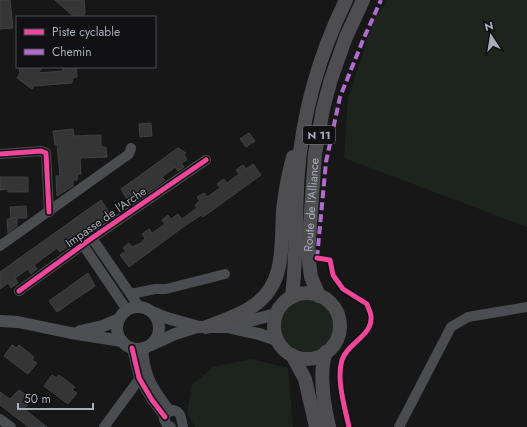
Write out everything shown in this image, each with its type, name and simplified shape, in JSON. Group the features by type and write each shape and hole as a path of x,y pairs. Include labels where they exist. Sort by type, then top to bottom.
{"highway":[{"name":"Route de l'Alliance","path":"292,297 298,172 307,109 320,62 334,25 346,0"},
{"name":"Route de l'Alliance","path":"319,296 310,276 308,254 315,154 323,109 331,79 346,37 364,0"},
{"path":"202,327 240,314 254,306 267,294 273,284 278,273 281,259 283,212 287,181 294,156 303,133"},
{"path":"308,293 319,296 330,303 335,310 339,322 338,334 335,342 326,352 316,357 308,359 292,355 285,351 277,340 274,330 276,314 285,301 292,297 308,293"},
{"path":"326,352 322,368 325,413 329,427"},
{"path":"292,355 305,379 316,427"}],"main road":[{"path":"71,333 103,326 123,315 130,309 146,310 167,318 202,327"},
{"path":"0,321 18,322 137,346 155,341 158,334 158,321 146,310"},
{"path":"227,327 276,314"},
{"path":"123,315 117,328 118,334 137,346"},
{"path":"137,346 185,330 202,327 227,327 259,334 277,340"}],"street":[{"path":"0,246 129,154 131,148"},
{"path":"0,154 41,151 46,153 49,212"},
{"name":"Impasse de l'Arche","path":"19,291 92,238 206,160"},
{"name":"Impasse de l'Arche","path":"92,238 129,292 146,310"},
{"name":"Impasse de l'Arche","path":"83,245 116,294 123,315"},
{"path":"116,294 166,289 225,274"},
{"path":"399,427 451,327 468,317 527,307"},
{"path":"137,346 143,375 152,400 168,414"},
{"path":"104,427 143,375"},
{"path":"168,414 178,412 181,415 183,423 175,427"},
{"path":"168,414 165,422 171,427"},
{"path":"0,420 10,427"}],"shaded area":[{"path":"388,0 527,0 527,227 344,158 348,98 374,20"},
{"path":"302,300 312,300 326,307 333,321 333,331 326,345 312,352 302,352 292,348 285,341 281,331 281,321 285,311 292,304"},
{"path":"251,359 288,368 293,427 195,427 187,413 192,385 213,367"}],"building":[{"path":"0,0 10,0 13,28 0,29"},
{"path":"55,0 84,0 85,13 83,16 73,16"},
{"path":"19,68 42,68 38,73 63,71 63,68 76,68 77,77 73,78 72,83 34,86 32,89 17,78 20,73"},
{"path":"151,123 152,136 140,137 139,124"},
{"path":"73,129 74,136 101,135 101,147 106,147 107,157 80,158 81,174 78,174 77,180 73,180 73,186 57,196 56,176 60,176 57,144 55,145 53,131"},
{"path":"249,133 255,141 246,147 240,139"},
{"path":"178,148 186,153 184,154 187,160 181,163 184,167 178,171 175,167 162,177 165,180 138,199 136,195 128,201 121,189"},
{"path":"253,164 261,175 203,217 201,215 186,225 129,267 120,255 126,251 123,248 129,243 132,247 141,243 145,238 142,234 149,229 152,233 165,224 162,220 168,215 171,219 178,214 182,219 197,208 195,205 200,201 197,197 204,193 207,197 220,188 217,184 224,179 227,183 239,174 236,170 243,165 246,169"},
{"path":"0,177 28,177 28,192 8,192 8,189 0,190"},
{"path":"101,200 109,212 103,216 106,220 100,224 97,220 84,229 87,233 80,238 77,234 64,243 67,247 60,252 57,248 34,265 37,269 31,274 28,269 15,278 18,283 11,288 8,283 0,289 0,272"},
{"path":"26,206 27,218 11,218 10,207"},
{"path":"17,218 17,226 8,233 7,219"},
{"path":"88,273 95,286 57,312 49,301"},
{"path":"12,345 17,348 19,345 34,357 32,360 37,363 28,374 4,356"},
{"path":"52,375 57,378 59,375 75,387 72,390 77,393 68,404 44,386"},
{"path":"19,390 32,399 24,409 47,427 29,427 0,405 0,392 10,399"}],"marked path":[{"path":"317,258 326,162 340,97 381,0"}],"cycle path":[{"path":"0,154 41,151 46,153 49,212"},
{"path":"19,291 92,238 206,160"},
{"path":"317,258 330,260 333,275 343,289 367,304 371,315 370,325 363,335 345,354 340,368 342,394 349,427"},
{"path":"132,348 139,378 152,400 165,417"}]}
